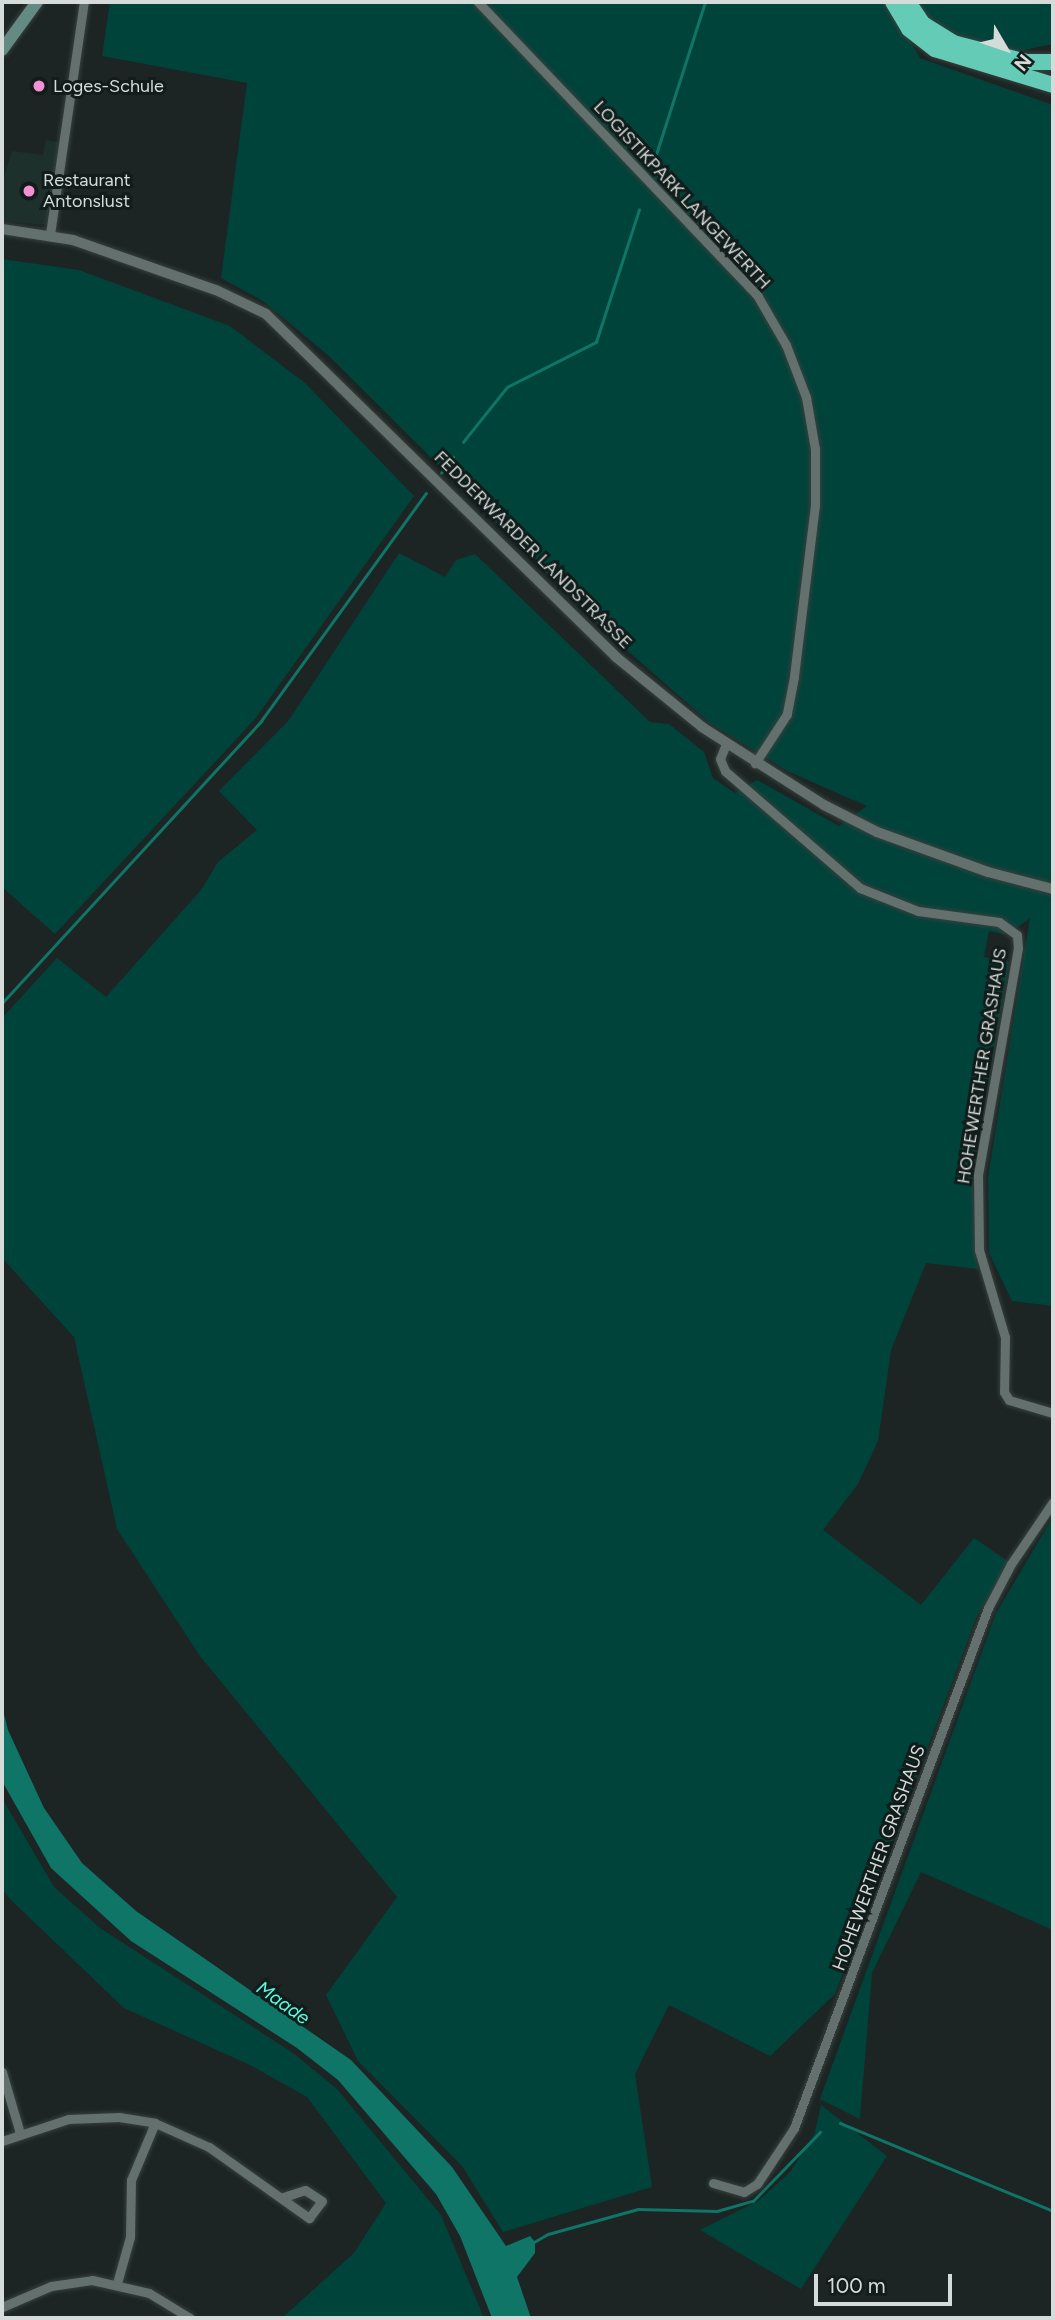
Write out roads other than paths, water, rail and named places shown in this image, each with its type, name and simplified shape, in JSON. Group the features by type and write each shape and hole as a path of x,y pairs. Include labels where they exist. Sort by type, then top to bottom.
{"highway":[{"path":"893,2 909,29 935,49 1053,85"},
{"path":"908,2 923,24 953,43 1027,62 1053,62"}],"main road":[{"path":"2,50 37,2"}],"street":[{"path":"50,234 84,2"},
{"name":"LOGISTIKPARK LANGEWERTH","path":"478,2 757,295 786,345 806,397 815,449 815,505 794,677 787,714 755,763"},
{"name":"FEDDERWARDER LANDSTRASSE","path":"2,229 50,234 216,290 277,323 616,657 726,744 877,832 988,872 1053,889"},
{"name":"HOHEWERTHER GRASHAUS","path":"726,744 720,759 725,771 860,888 918,911 999,922 1017,935 1018,948 978,1176 979,1250 1005,1337 1004,1392 1009,1400 1053,1413"},
{"name":"HOHEWERTHER GRASHAUS","path":"713,2183 744,2192 757,2184 794,2128 988,1608 1011,1564 1053,1502"},
{"path":"2,2071 20,2133"},
{"path":"2,2141 20,2133 92,2117 155,2123 209,2147 283,2197"},
{"path":"117,2283 131,2237 131,2179 155,2123"},
{"path":"2,2307 30,2293 72,2281 117,2283 149,2293 190,2318"}],"waterway":[{"path":"653,164 705,2"},
{"path":"463,442 507,387 596,342 639,210"},
{"path":"441,473 453,457"},
{"path":"2,1003 261,721 426,493"},
{"path":"840,2123 1053,2211"},
{"path":"534,2242 548,2234 638,2209 717,2211 753,2201 820,2132"}],"place":[{"name":"Loges-Schule","path":"39,86"},
{"name":"Restaurant Antonslust","path":"29,191"}],"water label":[{"name":"Maade","path":"283,2003"}]}
